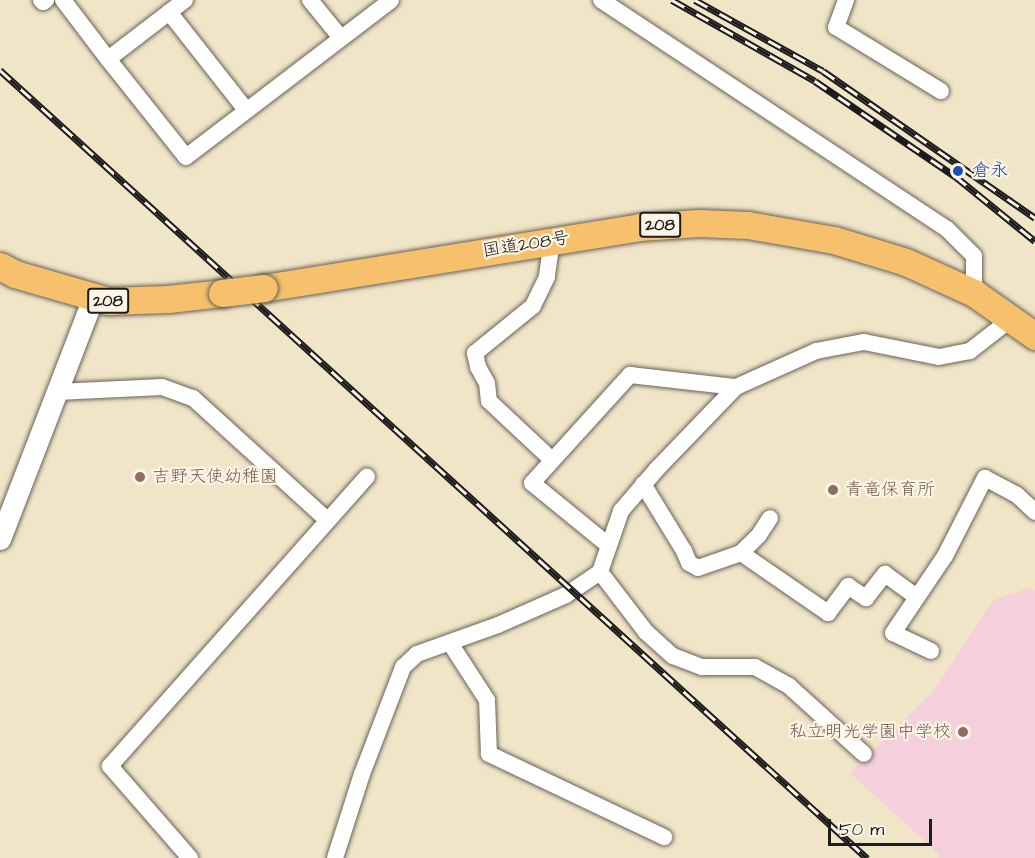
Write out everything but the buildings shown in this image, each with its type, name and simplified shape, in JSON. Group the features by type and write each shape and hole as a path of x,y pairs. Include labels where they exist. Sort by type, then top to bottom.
{"highway":[{"name":"国道208号","path":"0,266 15,274 108,301 168,299 264,288 639,227 699,223 748,225 834,240 906,262 974,293 1035,336"}],"street":[{"path":"41,0 43,2 46,0"},
{"path":"63,0 186,157 391,0"},
{"path":"108,58 185,0"},
{"path":"310,0 341,38"},
{"path":"601,0 947,229 974,256 974,293"},
{"path":"846,0 836,27 941,91"},
{"path":"169,12 246,110"},
{"path":"552,240 546,277 533,306 475,353 478,367 487,383 489,401 552,460"},
{"path":"0,539 93,298"},
{"path":"335,858 362,774 404,667 417,654 450,643 566,595 600,572 621,510 736,387 816,351 864,342 939,357 970,351 1011,319"},
{"path":"608,545 532,483 630,375 736,387"},
{"path":"57,392 162,387 193,398 327,520"},
{"path":"190,858 110,766 327,520 368,477"},
{"path":"931,651 893,633 945,556 985,477 1017,495 1035,512"},
{"path":"643,484 689,563 698,568 741,553 759,535 770,518"},
{"path":"741,553 828,613 848,585 866,598 885,574 917,597"},
{"path":"600,572 646,632 674,656 702,667 755,667 789,686 864,754"},
{"path":"450,643 487,700 489,754 664,837"}],"shaded area":[{"name":"私立明光学園中学校","path":"1030,588 1035,591 1035,858 938,858 940,855 850,773 934,691 993,600"}],"railway":[{"path":"672,0 815,81 955,176 1035,241"},
{"path":"695,0 823,71 1035,218"},
{"path":"0,70 867,858"}],"place":[{"name":"倉永","path":"958,171"},
{"name":"吉野天使幼稚園","path":"140,477"},
{"name":"青竜保育所","path":"833,490"},
{"name":"私立明光学園中学校","path":"963,732"}]}
